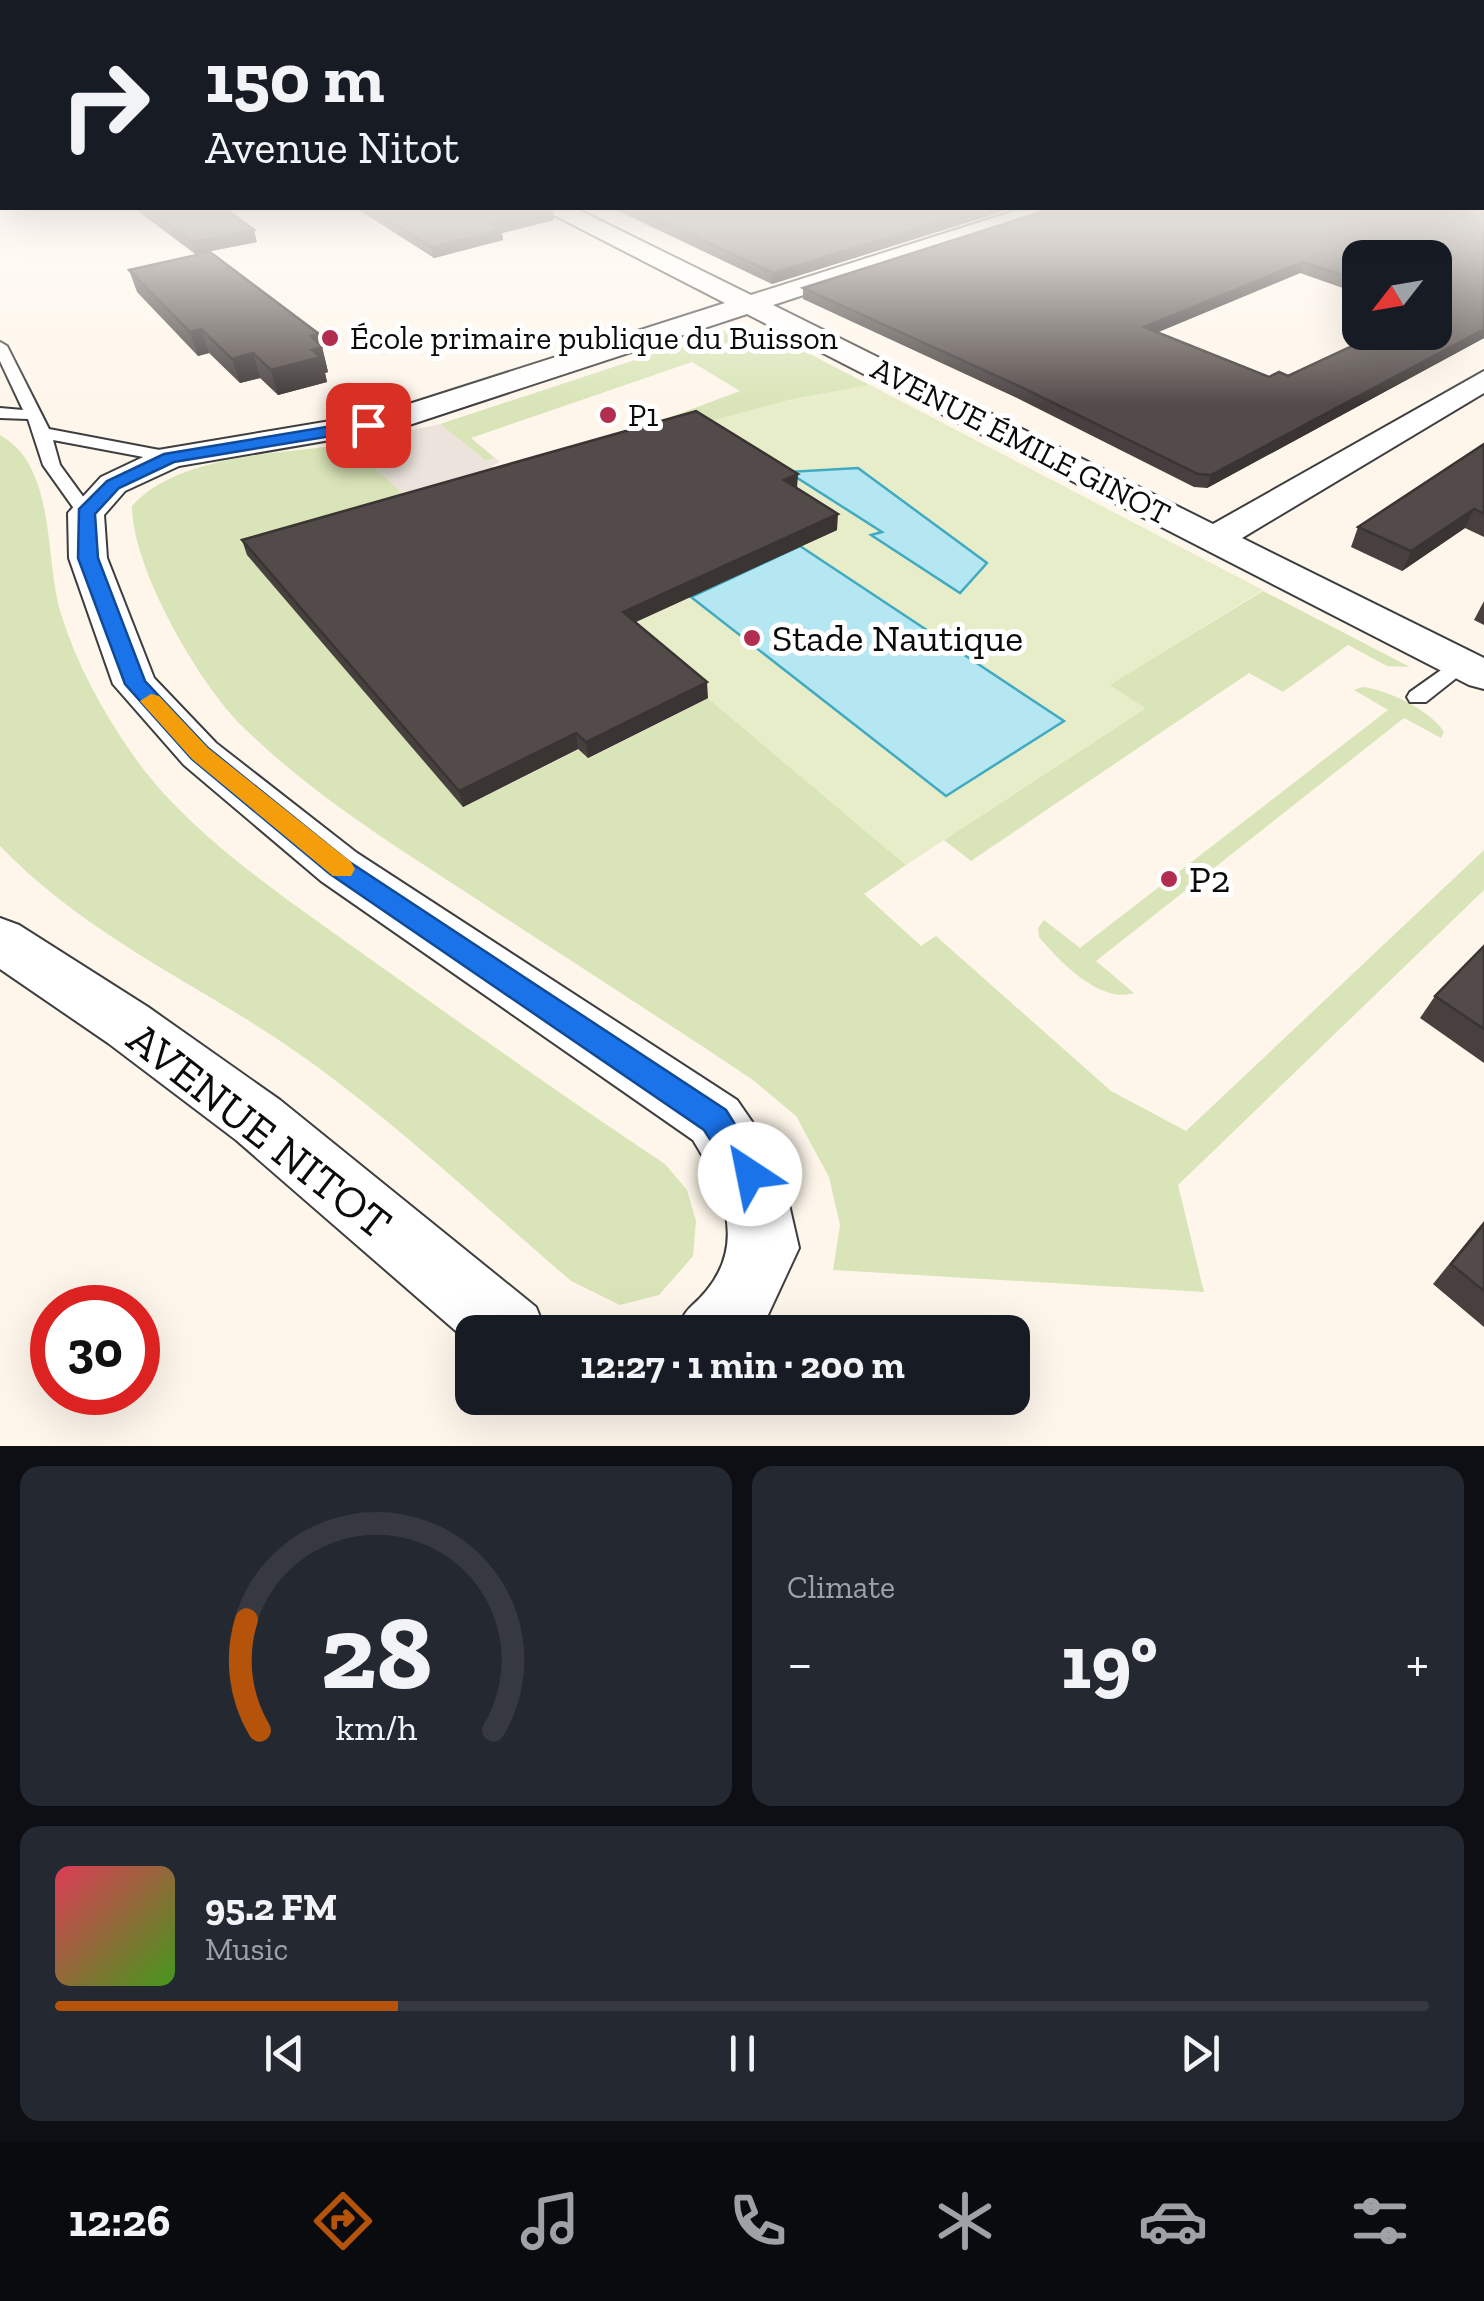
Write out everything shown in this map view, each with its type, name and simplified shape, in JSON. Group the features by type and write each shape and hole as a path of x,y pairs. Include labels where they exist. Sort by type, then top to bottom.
{"street":[{"name":"AVENUE ÉMILE GINOT","path":"681,269 1472,669"},
{"path":"732,1315 765,1248 750,1174 715,1120 339,868 200,754 136,684 88,558 86,513 113,484 170,457 388,421 860,269"},
{"path":"1215,538 1484,380"},
{"name":"AVENUE NITOT","path":"0,940 128,1025 258,1120 491,1315"}],"lane":[{"path":"0,346 43,433 52,465 86,513"},
{"path":"0,412 34,414"},
{"path":"43,433 170,457"},
{"path":"1418,697 1472,669"}],"green space":[{"path":"729,329 764,330 1149,531 595,445 740,391 692,362 471,438 495,458 486,461 440,424"},
{"name":"Stade Nautique","path":"869,385 1263,590 1110,685 1145,708 906,865 708,698 588,758 578,750 463,807 247,555 707,422 792,399"},
{"path":"0,435 18,449 31,468 46,516 56,592 67,633 92,688 133,755 183,813 244,867 665,1164 687,1190 696,1221 693,1256 659,1295 620,1305 571,1281 349,1091 276,1038 75,911 0,846"},
{"path":"348,444 417,506 578,749 589,758 708,698 906,865 864,894 921,946 936,936 1111,1091 1186,1131 1484,850 1484,890 1178,1185 1204,1292 833,1270 840,1225 829,1177 796,1116 753,1080 320,793 242,726 206,682 170,623 143,560 132,506 152,489 203,466"},
{"path":"1263,591 1410,667 1387,666 1348,645 1283,692 1249,673 971,861 944,840 1144,709 1109,685"},
{"path":"1362,687 1419,709 1438,724 1444,732 1441,738 1404,718 1096,961 1134,993 1121,995 1095,987 1069,969 1039,937 1038,928 1044,920 1080,948 1388,710 1354,690"}],"shaded area":[{"path":"440,424 486,461 495,458 500,462 492,466 507,478 417,506 348,444"}],"water":[{"path":"858,468 987,563 960,593 871,535 882,532 788,472"},
{"path":"800,546 1064,721 946,796 691,597"}],"building":[{"path":"233,269 319,334 311,336 322,347 312,350 321,357 271,370 253,353 232,359 201,329 190,332 129,270"},
{"path":"861,269 1285,269 1144,327 1269,377 1279,372 1288,376 1344,350 1445,350 1211,475 1198,474 1019,386 803,288"},
{"path":"1452,269 1484,269 1484,329 1452,346"},
{"path":"696,411 798,474 784,480 838,514 623,612 707,682 586,742 576,733 459,791 242,540"},
{"path":"1484,444 1484,514 1474,509 1411,551 1358,527"},
{"path":"1484,946 1484,1029 1435,996"},
{"path":"1484,1224 1484,1291 1451,1264"}],"slow traffic":[{"path":"151,701 200,754 342,869"}],"place":[{"name":"École primaire publique du Buisson","path":"330,338"},
{"name":"P1","path":"608,415"},
{"name":"Stade Nautique","path":"752,638"},
{"name":"P2","path":"1169,879"}],"route":[{"path":"368,425 170,457 113,484 86,513 88,558 136,684 200,754 339,868 715,1120 750,1174"}]}
